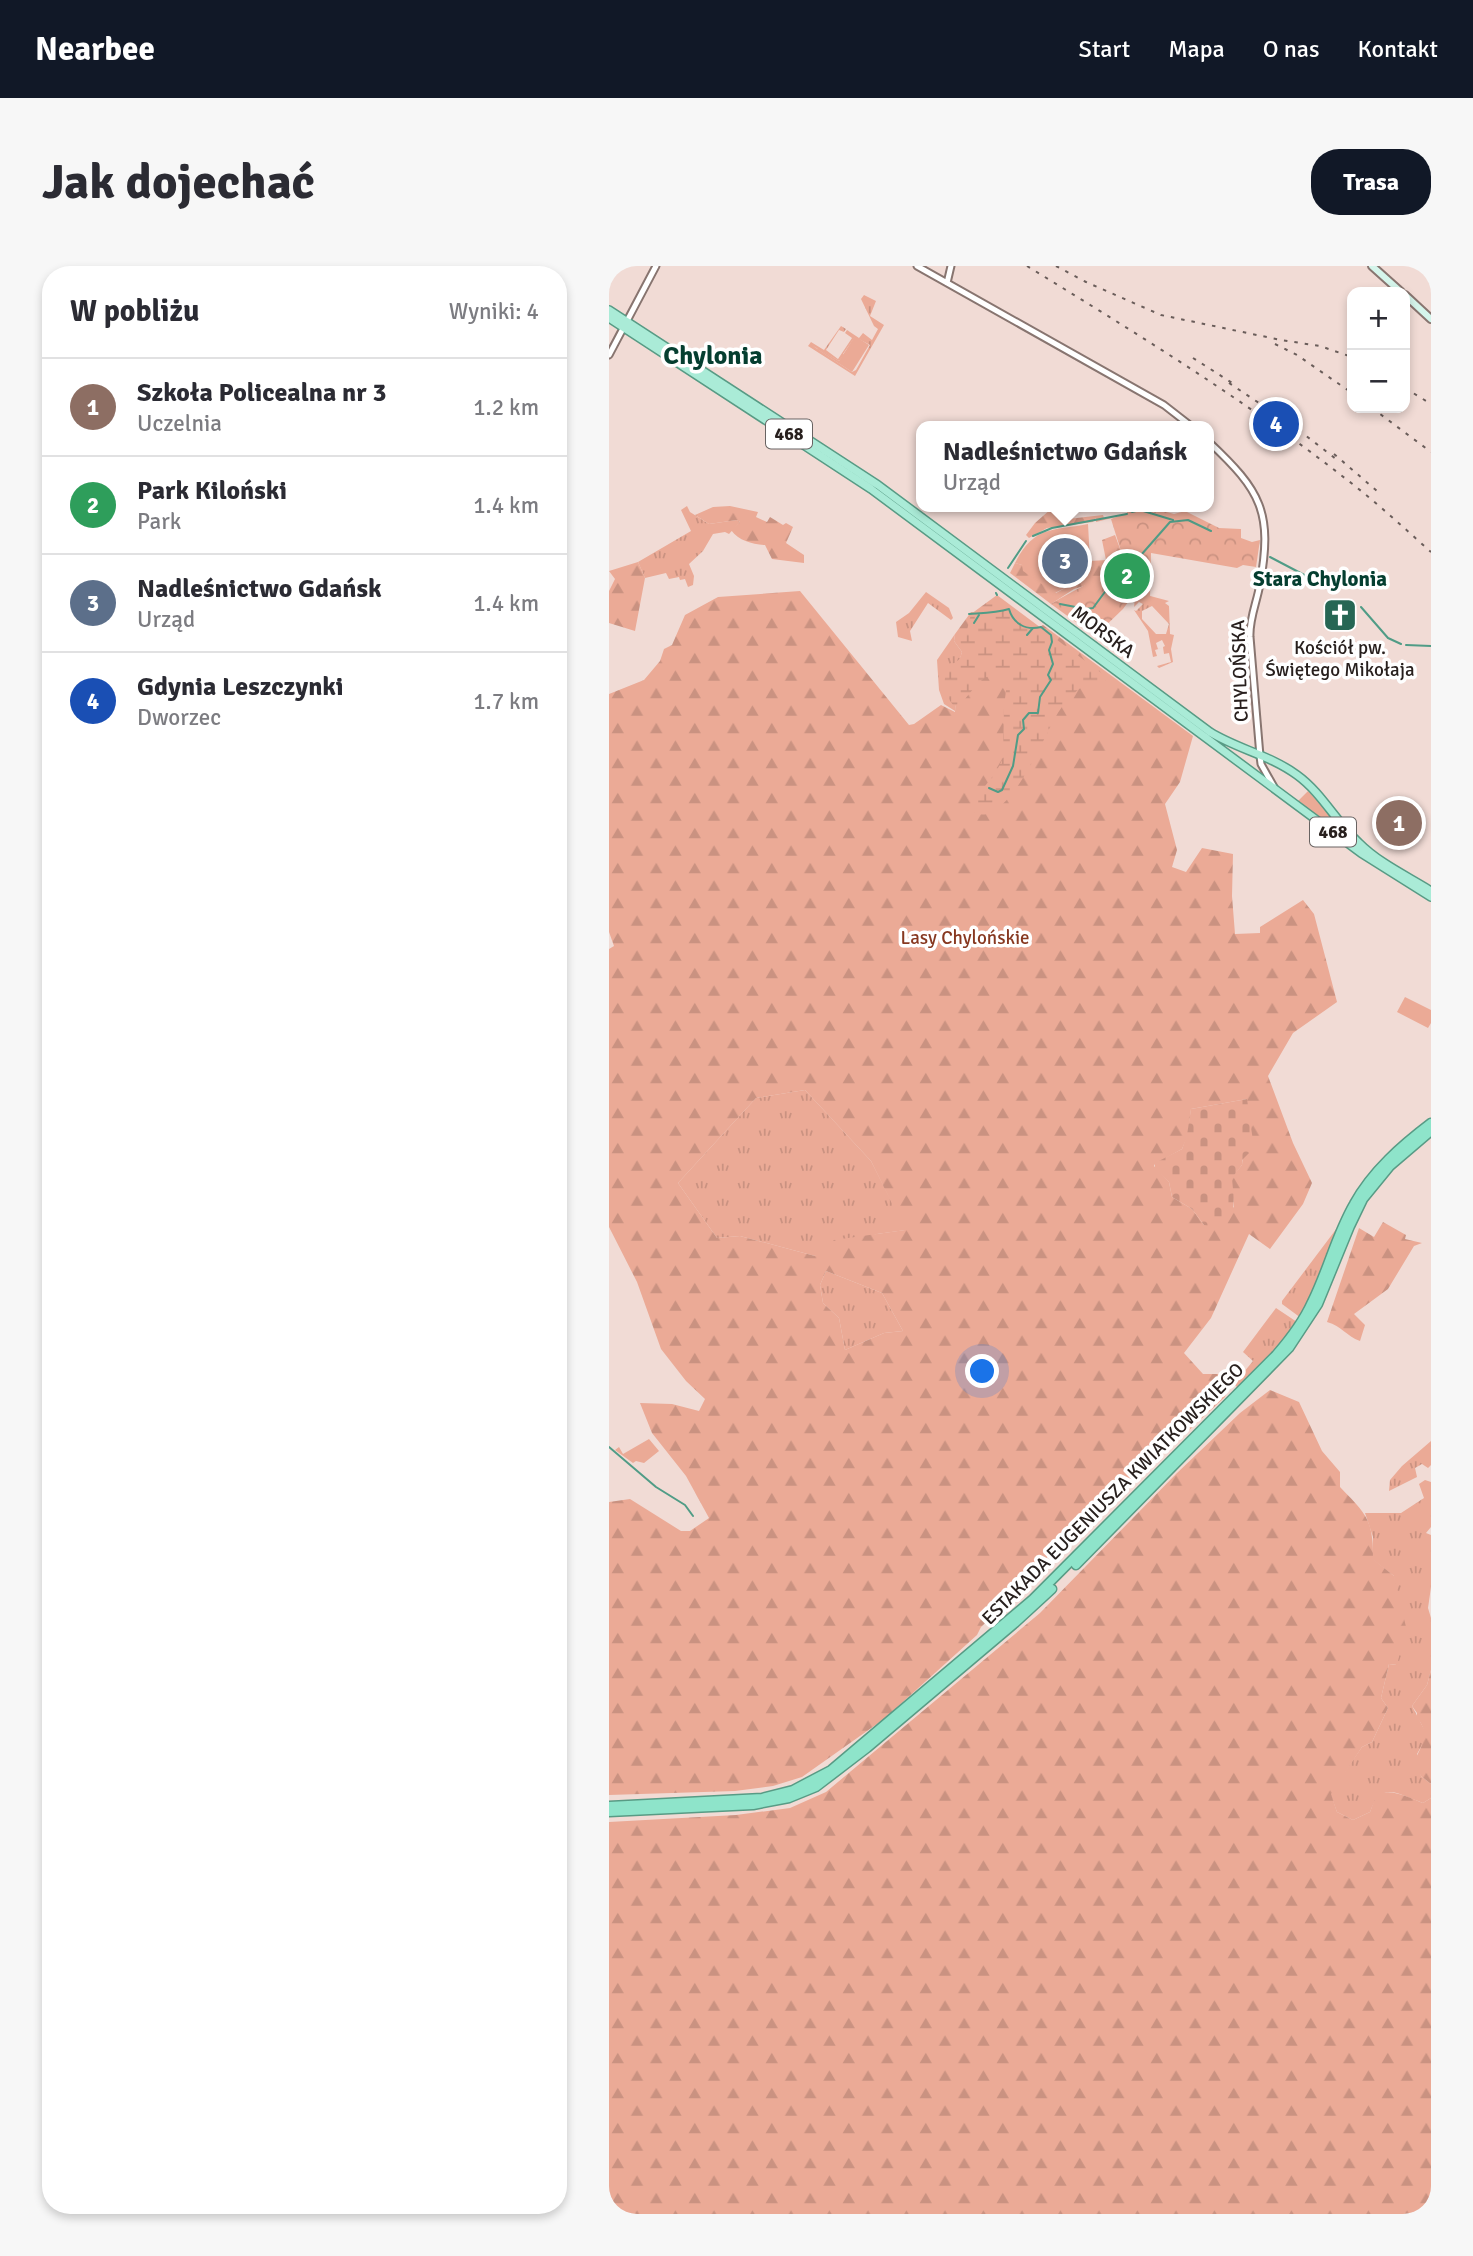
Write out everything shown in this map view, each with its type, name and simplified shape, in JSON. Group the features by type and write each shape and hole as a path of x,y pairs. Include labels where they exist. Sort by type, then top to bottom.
{"highway":[{"name":"ESTAKADA EUGENIUSZA KWIATKOWSKIEGO","path":"1311,1312 1344,1225 1360,1193 1393,1154 1431,1123"},
{"name":"ESTAKADA EUGENIUSZA KWIATKOWSKIEGO","path":"609,1812 763,1804 804,1792 832,1773 986,1644 1098,1539 1276,1355 1311,1312 1363,1199 1397,1159 1431,1131"},
{"name":"ESTAKADA EUGENIUSZA KWIATKOWSKIEGO","path":"609,1806 762,1798 805,1786 832,1773"}],"main road":[{"path":"1372,266 1395,287"},
{"path":"1410,300 1431,319"},
{"name":"MORSKA","path":"609,310 625,324 871,489 1371,860 1431,897"},
{"name":"MORSKA","path":"609,318 625,324 879,485 1210,732 1281,765 1302,779 1358,842 1431,891"}],"street":[{"path":"609,355 656,266"},
{"path":"917,266 1164,405 1185,421"},
{"path":"947,283 951,266"},
{"name":"CHYLOŃSKA","path":"1214,447 1252,487 1264,523 1260,582 1250,630 1261,764 1275,789"},
{"path":"1248,751 1258,743"}],"green space":[{"path":"864,295 876,301 870,316 884,325 855,376 808,346 811,342 824,350 841,326 846,329 844,332 839,330 826,350 838,359 852,338 845,333 847,330 859,338 863,333 872,340 878,329 874,326 861,299","holes":["855,337 870,345 856,370 852,372 813,346 839,361 843,356 857,365 843,354"]},
{"path":"855,336 869,345 852,372 817,349 839,361"},
{"path":"687,506 690,512 709,524 737,520 740,522 729,534 713,534 703,551 689,564 694,576 693,585 688,587 685,579 680,580 679,577 669,579 666,573 645,578 638,562 691,531 681,510"},
{"path":"730,506 758,512 756,517 767,522 770,517 783,525 786,523 793,527 786,543 804,555 804,563 772,559 765,545 746,541 734,534 731,530 740,522 737,520 709,524 695,515 713,507"},
{"path":"1048,512 1053,512 1059,520 1103,515 1104,518 1116,517 1096,522 1096,518 1093,522 1047,528 1029,538 1026,535"},
{"path":"1187,512 1219,528 1241,529 1241,538 1252,542 1260,540 1256,567 1243,565 1237,568 1151,553 1150,598 1134,594 1123,609 1095,636 1051,604 1125,564 1111,519 1127,513"},
{"path":"1088,524 1088,576 1055,593 1023,571 1022,565 1015,563 1029,542 1037,536"},
{"path":"1115,535 1126,565 1106,579 1074,589 1051,604 1010,573 1015,563 1022,565 1056,593 1087,576 1090,561 1106,560 1102,540"},
{"path":"638,562 645,578 635,631 609,623 609,591 615,579 609,571"},
{"name":"Lasy Chylońskie","path":"800,591 909,725 941,705 955,712 957,669 962,652 954,641 955,634 971,612 992,612 1038,628 1043,625 1193,736 1180,782 1165,804 1177,850 1172,867 1186,872 1202,848 1233,854 1235,934 1260,933 1260,927 1303,900 1314,914 1337,1002 1293,1033 1268,1076 1293,1143 1312,1183 1303,1204 1270,1249 1249,1234 1211,1318 1184,1353 1203,1374 1219,1374 1229,1381 1225,1397 1080,1531 1052,1546 1042,1569 981,1627 977,1635 884,1719 802,1777 773,1786 735,1791 609,1795 609,1502 630,1499 681,1531 690,1531 709,1518 686,1476 652,1433 640,1403 672,1404 699,1411 705,1399 686,1381 661,1349 637,1282 609,1227 609,949 614,946 609,932 609,694 644,680 660,661 664,649 672,645 685,615 718,597","holes":["805,1090 871,1161 905,1230 834,1240 815,1256 740,1236 717,1238 678,1183 756,1098","1247,1099 1242,1165 1231,1178 1234,1207 1204,1225 1192,1209 1172,1197 1169,1182 1154,1166 1182,1149 1188,1135 1191,1109","826,1271 882,1293 903,1331 884,1333 845,1350 839,1318 823,1303 820,1285"]},
{"path":"926,592 949,608 953,618 951,620 928,603 910,631 912,641 898,637 896,622 909,613"},
{"path":"1139,593 1169,601 1165,603 1169,606 1170,634 1174,635 1171,649 1173,662 1159,668 1157,666 1171,662 1169,653 1164,654 1165,646 1162,640 1156,643 1158,649 1162,648 1155,650 1157,656 1153,657 1148,631 1134,610 1143,604 1139,602 1134,607","holes":["1152,606 1169,624 1166,634 1156,634 1142,619 1142,611"]},
{"path":"997,595 1104,675 1106,680 1104,683 1088,682 1069,698 1009,798 996,810 983,815 971,810 971,804 996,772 1003,758 1007,683 1001,676 988,677 958,706 950,701 945,682 949,668 962,654 959,640 967,630 971,614"},
{"path":"955,634 954,641 962,652 957,669 955,711 944,704 939,690 937,660"},
{"path":"1308,791 1368,854 1297,802"},
{"path":"1405,997 1431,1010 1431,1023 1428,1028 1397,1012"},
{"path":"805,1090 871,1161 906,1230 877,1234 815,1256 740,1236 717,1238 678,1183 756,1098"},
{"path":"1247,1099 1254,1148 1242,1160 1242,1165 1232,1178 1232,1213 1224,1224 1204,1225 1192,1209 1172,1197 1169,1182 1155,1169 1155,1163 1182,1149 1191,1109"},
{"path":"1383,1222 1406,1235 1405,1239 1422,1243 1414,1246 1388,1289 1354,1314 1365,1325 1360,1341 1327,1322 1359,1228 1374,1237"},
{"path":"1340,1224 1301,1318 1282,1304 1282,1301"},
{"path":"826,1271 882,1293 903,1331 884,1333 845,1350 839,1318 823,1303 820,1285"},
{"path":"1276,1308 1297,1322 1274,1352 1238,1388 1234,1384 1253,1361 1243,1352"},
{"path":"1270,1390 1299,1402 1322,1451 1340,1472 1340,1487 1367,1518 1372,1535 1373,1559 1394,1576 1406,1627 1397,1665 1389,1664 1381,1698 1388,1708 1372,1742 1362,1747 1331,1794 1337,1812 1353,1820 1370,1812 1381,1793 1400,1794 1423,1803 1431,1798 1431,2214 609,2214 609,1822 736,1815 790,1808 826,1792 1040,1613 1177,1473 1240,1413"},
{"path":"649,1439 659,1451 644,1463 633,1463 615,1450 619,1447 623,1454"},
{"path":"1431,1441 1431,1465 1428,1468 1422,1464 1415,1468 1417,1477 1389,1491 1390,1480"},
{"path":"1425,1480 1431,1482 1431,1527 1426,1533 1431,1535 1431,1587 1428,1608 1431,1618 1431,1670 1427,1685 1412,1706 1425,1731 1426,1738 1417,1754 1421,1776 1431,1784 1431,1798 1423,1803 1398,1793 1385,1793 1375,1802 1370,1812 1353,1820 1337,1812 1330,1793 1362,1747 1372,1742 1388,1708 1381,1698 1389,1664 1396,1665 1394,1576 1372,1559 1373,1537 1365,1513 1401,1513 1424,1498 1419,1484"},
{"path":"1431,1670 1431,1784 1421,1776 1414,1762 1424,1735 1412,1706 1427,1685"}],"waterway":[{"path":"1147,512 1173,520"},
{"path":"1033,536 1052,528 1127,514"},
{"path":"1060,604 1093,608 1110,585 1127,571 1170,522 1188,520 1211,531"},
{"path":"1008,568 1026,541"},
{"path":"1270,557 1331,589"},
{"path":"1361,607 1388,638 1401,644"},
{"path":"969,614 1009,609 1013,618 1021,625 1041,627"},
{"path":"974,623 979,615"},
{"path":"989,788 998,792 1002,790 1013,766 1018,735 1024,729 1023,720 1029,713 1038,713 1040,697 1051,680 1048,675 1053,664 1049,650 1051,635 1041,627"},
{"path":"1027,635 1033,628"},
{"path":"1406,645 1431,646"},
{"path":"609,1447 656,1487 685,1505 693,1516"}],"railway":[{"path":"1027,266 1149,342 1269,422 1357,488 1431,552"},
{"path":"1056,266 1161,315 1320,346 1347,355"},
{"path":"1275,344 1297,355 1347,390"},
{"path":"1193,358 1237,386"},
{"path":"1229,383 1292,425 1340,462"},
{"path":"1410,391 1431,404"},
{"path":"1379,413 1431,452"},
{"path":"1334,454 1377,491"}],"place":[{"name":"Gdynia Leszczynki","path":"1276,424"},
{"name":"Nadleśnictwo Gdańsk","path":"1065,561"},
{"name":"Park Kiloński","path":"1127,576"},
{"name":"Kościół pw. Świętego Mikołaja","path":"1340,615"},
{"name":"Szkoła Policealna nr 3","path":"1399,823"}],"district":[{"name":"Chylonia","path":"713,356"},
{"name":"Stara Chylonia","path":"1320,579"}]}
